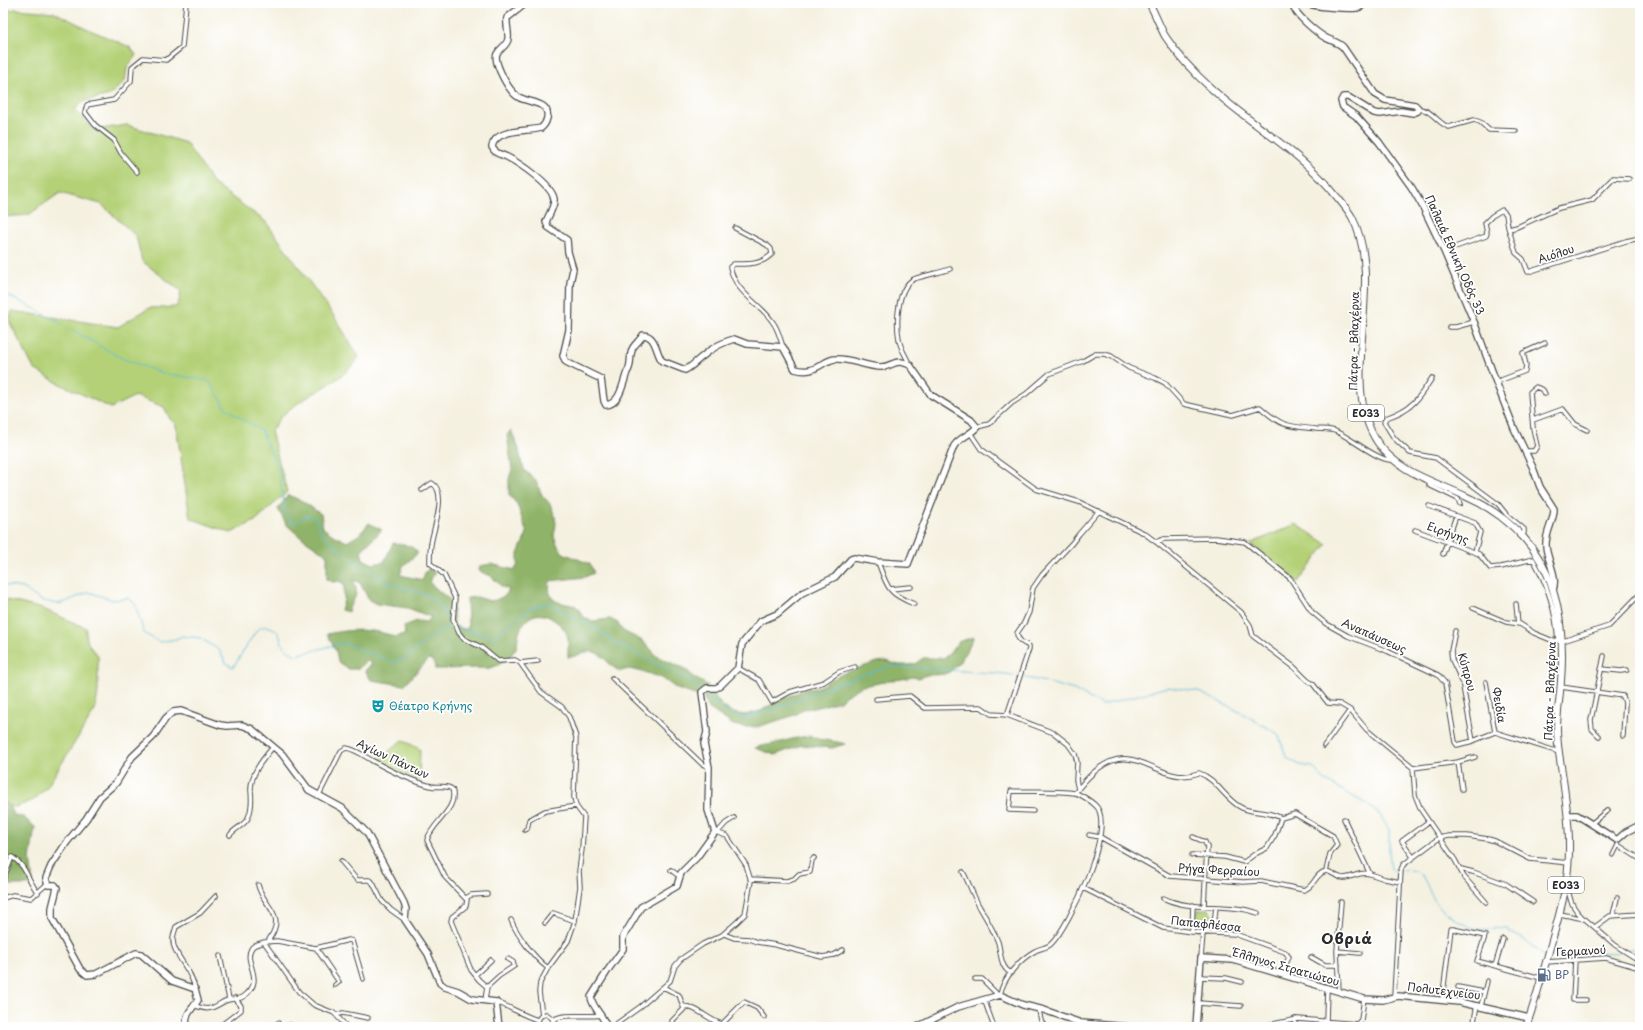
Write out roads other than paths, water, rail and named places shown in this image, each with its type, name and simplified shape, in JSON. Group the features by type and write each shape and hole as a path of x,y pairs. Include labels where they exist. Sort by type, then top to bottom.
{"main road":[{"name":"Πάτρα - Βλαχέρνα","path":"1148,3 1164,34 1192,71 1215,92 1314,171 1351,215 1361,243 1365,271 1361,370 1362,395 1369,426 1374,436 1392,460 1409,471 1490,509 1506,520 1522,536 1539,559 1554,590 1560,618 1561,687 1557,731 1568,815"},
{"name":"ΕΟ33","path":"1526,1027 1542,978 1560,914 1567,881 1569,863 1568,815"}],"street":[{"path":"138,172 121,153 114,140 95,125 85,112 87,105 114,100 131,81 132,67 143,58 166,60 182,47 186,3"},
{"path":"526,3 507,18 508,39 506,45 497,54 496,59 504,79 512,91 523,99 543,106 548,115 544,126 541,128 509,132 496,140 492,147 496,153 507,157 541,180 552,195 554,202 546,222 548,227 567,240 568,252 573,269 570,283 569,330 562,356 566,362 601,379 604,401 608,405 619,396 629,370 632,350 640,341 643,334 649,335 652,339 662,361 682,369 687,369 708,352 734,339 747,344 783,347"},
{"path":"1295,3 1293,5 1295,10 1318,34 1343,47 1375,94 1385,100 1415,105 1418,110 1426,110 1445,126 1449,127 1474,120 1480,122 1489,130 1516,131"},
{"path":"1305,3 1316,6 1354,8 1362,6 1365,3"},
{"name":"Παλαιά Εθνική Οδός 33","path":"1418,110 1416,113 1401,111 1380,114 1369,111 1348,97 1343,97 1341,101 1379,142 1412,188 1423,207 1444,251 1474,322 1514,428 1526,451 1540,487 1554,508 1546,540 1548,555 1555,580 1554,590"},
{"path":"1509,229 1518,227 1559,208 1592,200 1613,178 1629,179"},
{"name":"Αιόλου","path":"1444,251 1486,236 1487,233 1485,223 1492,216 1502,210 1506,214 1516,253 1523,259 1528,272 1640,238"},
{"path":"735,228 767,245 771,249 772,254 768,258 751,265 734,264 730,267 733,277 743,293 773,321 783,347 795,369 803,372 810,371 834,359 859,362 881,368 898,361 910,364"},
{"path":"950,269 913,280 906,287 900,296 898,323 899,339 910,364 931,395 971,420 977,427"},
{"path":"1449,327 1456,327 1474,322"},
{"path":"1496,382 1525,371 1526,366 1523,353 1545,343"},
{"path":"612,1027 640,1007 671,980 675,966 681,959 699,946 724,934 745,914 750,879 742,858 727,836 717,832 708,812 709,767 704,744 707,732 703,691 709,687 716,688 720,686 738,668 742,644 761,621 777,614 802,593 835,577 851,559 854,558 904,565 909,562 954,446 959,440 971,434 977,427 989,424 1012,403 1026,394 1050,374 1083,361 1095,354 1104,354 1111,356 1129,368 1165,383 1184,404 1233,415 1260,407 1279,423 1290,426 1334,430 1382,459 1392,460"},
{"path":"1432,378 1417,401 1400,413 1386,418 1384,422 1394,438 1410,453 1436,458 1498,504 1506,514 1524,529 1522,536"},
{"path":"1526,451 1534,451 1537,448 1530,392 1536,387 1543,390 1545,394"},
{"path":"1533,420 1563,409 1574,424 1587,430"},
{"path":"971,434 981,449 1036,489 1079,502 1144,533 1241,612 1250,625 1253,636 1294,667 1313,684 1326,701 1330,704 1342,705 1350,710 1367,730 1413,768 1415,795 1421,810 1461,869 1464,876 1486,902"},
{"path":"1431,481 1429,485 1458,499 1460,504"},
{"path":"422,490 432,482 440,499 431,545 430,563 444,575 455,598 453,619 459,633 464,639 481,647 498,661 515,660 520,663 541,692 566,711 576,738 577,745 574,797 576,806 584,817 579,871 579,894 575,920 568,942 548,968 539,986 542,1015 538,1020"},
{"path":"1429,506 1475,523 1478,526 1480,532 1475,552 1482,556 1487,566 1490,568 1533,559 1552,601 1560,641"},
{"path":"1007,715 1029,650 1029,646 1020,640 1017,633 1029,612 1033,588 1099,511"},
{"path":"1444,554 1456,516"},
{"name":"Ειρήνης","path":"1416,530 1475,552"},
{"name":"Αναπάυσεως","path":"1156,542 1164,539 1216,538 1245,542 1290,578 1312,612 1325,623 1348,636 1388,651 1438,675 1446,683 1455,742 1460,745 1495,732"},
{"path":"878,562 883,577 896,597 914,604"},
{"path":"890,589 911,587"},
{"path":"1473,608 1506,622 1518,624 1539,635 1560,641 1609,626 1640,594"},
{"path":"1516,604 1518,624"},
{"name":"Κύπρου","path":"1455,631 1451,650 1452,660 1462,681 1473,741"},
{"path":"1599,736 1591,726 1596,692 1604,656"},
{"path":"520,663 538,661"},
{"path":"738,668 759,680 772,702 790,692 824,682 839,672 855,667"},
{"path":"1601,669 1621,671 1627,670"},
{"path":"612,678 702,764 709,767"},
{"name":"Φειδία","path":"1486,682 1495,732"},
{"path":"1561,687 1621,695 1624,698 1625,703 1623,736"},
{"path":"876,699 910,696 925,708 981,707 991,714 1007,715 1054,733 1068,744 1076,757 1076,780 1078,789"},
{"path":"1324,746 1350,710"},
{"path":"3,898 13,895 31,898 47,884 47,874 67,842 86,820 100,797 116,783 132,757 150,740 170,714 181,711 227,726 242,725 252,729 282,754 305,786 342,808 368,833 404,903 406,909 405,920"},
{"path":"1495,732 1559,752"},
{"path":"230,835 247,820 252,802 251,790 255,773 262,760 273,747"},
{"name":"Αγίων Πάντων","path":"319,795 341,752 346,748 353,749 414,780 431,786 450,787 454,795 451,804 430,833 427,840 445,877 466,898"},
{"path":"1413,768 1458,762 1475,757"},
{"path":"1075,793 1092,773 1102,766 1120,759 1130,759 1176,776 1187,776 1199,773 1205,775 1240,808 1253,811 1271,812 1281,818 1295,814 1333,836 1336,845 1330,854 1326,871 1342,878 1366,873 1400,882"},
{"path":"1458,762 1462,789"},
{"path":"917,1027 946,1012 998,995 1011,973 1028,956 1035,951 1049,946 1054,941 1071,913 1090,870 1100,837 1101,819 1098,808 1075,793 1011,791 1009,810 1033,811"},
{"path":"525,830 527,829 529,820 541,812 576,806"},
{"path":"1592,822 1608,810"},
{"path":"1568,815 1577,814 1592,822 1640,859"},
{"path":"606,1027 605,1022 591,997 609,967 623,949 622,939 625,933 641,907 677,886 679,876 697,857 717,832 726,823 734,818"},
{"path":"1192,855 1229,857 1242,862 1246,861 1256,853 1267,848 1275,835 1281,818"},
{"path":"1344,819 1370,874"},
{"path":"1413,857 1402,841 1428,822"},
{"path":"1613,855 1618,843 1626,832 1640,825"},
{"name":"Ρήγα Φερραίου","path":"1089,835 1100,837 1170,876 1243,882 1261,881 1304,890 1311,886 1318,875 1326,871"},
{"path":"1394,996 1400,875 1403,864 1444,836 1488,839 1495,841 1530,859 1569,863"},
{"path":"1193,837 1206,843 1207,856 1204,906"},
{"path":"3,880 12,857 21,863 30,882 38,893"},
{"path":"750,879 781,881 793,880 799,874 810,872 812,860 814,858"},
{"path":"341,861 357,880 369,880 373,883 382,901 391,910 405,920 428,954 436,975 442,984 472,998 509,1006 528,1018 538,1020"},
{"path":"1461,869 1506,884 1533,902"},
{"path":"671,870 679,876"},
{"path":"963,872 979,906 992,928 1004,966 1011,973"},
{"path":"47,884 55,885 57,888 52,910 53,922 66,942 74,961 83,973 87,975 96,974 139,953 148,958 172,981 195,989"},
{"path":"258,885 259,890 270,905 276,918 274,932 266,942"},
{"name":"Παπαφλέσσα","path":"1083,888 1155,925 1172,930 1235,934 1285,952 1289,957 1281,975"},
{"path":"487,894 471,895 466,898 468,902 466,906 450,919 460,940 467,961 475,975 487,988"},
{"name":"Γερμανού","path":"1569,894 1570,900 1576,910 1585,919 1622,950 1640,961"},
{"path":"187,1027 186,1017 198,998 192,976 175,950 172,941 173,936 176,927 200,913 216,896"},
{"path":"1163,898 1175,904 1242,908 1258,913"},
{"path":"1613,915 1616,898"},
{"path":"1339,993 1337,952 1341,902"},
{"path":"1192,932 1193,905"},
{"path":"1214,933 1216,907"},
{"path":"545,923 553,913 575,920"},
{"path":"1560,914 1585,919"},
{"path":"1595,927 1613,915 1640,914"},
{"path":"511,920 515,930 534,955 548,968"},
{"path":"1442,1001 1451,930 1455,928 1485,936 1477,961 1542,978"},
{"path":"1196,1027 1203,933"},
{"path":"724,934 734,938 749,939 822,957 834,955 843,950"},
{"path":"1495,966 1502,939"},
{"path":"194,1005 208,1010 229,999 242,997 252,985 254,976 250,961 250,951 255,945 266,942 277,941 316,948 349,940 352,941 362,980"},
{"path":"266,942 299,992 312,1004 331,1011 347,1027"},
{"path":"316,948 339,982 335,985"},
{"path":"1337,952 1360,953"},
{"path":"220,956 229,999"},
{"path":"1311,957 1325,965 1338,965"},
{"name":"Έλληνος Στρατιώτου","path":"1201,958 1231,960 1339,993 1364,999"},
{"name":"Γερμανού","path":"1547,958 1575,960 1606,958 1640,968"},
{"path":"485,1000 487,988 499,976 514,966 513,962 508,959"},
{"path":"475,975 491,960"},
{"path":"1575,960 1573,1000 1586,1000"},
{"path":"1200,977 1226,978 1242,982"},
{"path":"975,979 982,979 998,995 1039,1010 1044,1010 1081,1022 1130,1027"},
{"path":"1473,1027 1487,981"},
{"path":"663,987 679,995 683,1006 684,1010 672,1021 676,1027"},
{"path":"1458,987 1484,992"},
{"path":"1326,1021 1327,989"},
{"name":"Πολυτεχνείου","path":"1364,999 1383,1000 1394,996 1442,1001 1479,1006 1529,1018"},
{"path":"219,1027 241,1010 235,998"},
{"path":"1257,1027 1268,1026 1295,1019 1352,1024 1359,1023 1362,1019 1364,999"},
{"path":"984,1000 994,1027"},
{"path":"496,1002 499,1027"},
{"path":"683,1006 696,1009 713,1021 722,1024 744,1002 757,1008 764,1017"},
{"path":"1198,1003 1241,1006"},
{"path":"1039,1010 1041,1022 1045,1027"},
{"path":"336,1015 343,1013 368,1018"},
{"path":"542,1015 549,1015 553,1020"},
{"path":"553,1020 562,1016 590,1017 600,1015"},
{"path":"1295,1019 1295,1027"},
{"path":"538,1020 540,1027"},
{"path":"551,1027 553,1020"},
{"path":"1332,1027 1333,1022"}],"waterway":[{"path":"3,293 39,311 123,359 162,373 209,381 227,409 261,431 279,470 285,512 293,524 308,515 317,519 320,532 338,548 387,582 427,595 439,604 451,625"},
{"path":"3,585 23,588 40,600 58,604 89,592 113,600 129,598 135,604 144,633 159,642 176,639 182,636 200,638 219,650 226,663 232,667 256,631 264,626 276,630 286,649 296,655 343,643 393,662 404,659 428,639 451,625 455,627"},
{"path":"458,627 495,637 503,629 533,607 548,603 595,628 615,643 691,681 701,690"},
{"path":"705,694 724,711 746,718 796,701 825,688 890,666 1018,676"},
{"path":"1021,677 1074,690 1102,705 1167,687 1197,691 1240,712 1278,734 1287,758 1300,765 1313,767 1324,780 1368,805 1380,815 1389,830 1391,870 1400,871"},
{"path":"1403,871 1411,870 1421,875 1438,905 1455,919 1470,927 1479,929 1507,928 1508,931 1523,939 1545,956"},
{"path":"1627,950 1640,947"},
{"path":"1550,956 1597,952 1615,953 1622,951"}],"place":[{"name":"Θέατρο Κρήνης","path":"378,706"},
{"name":"BP","path":"1544,975"}],"district":[{"name":"Οβριά","path":"1347,939"}]}
